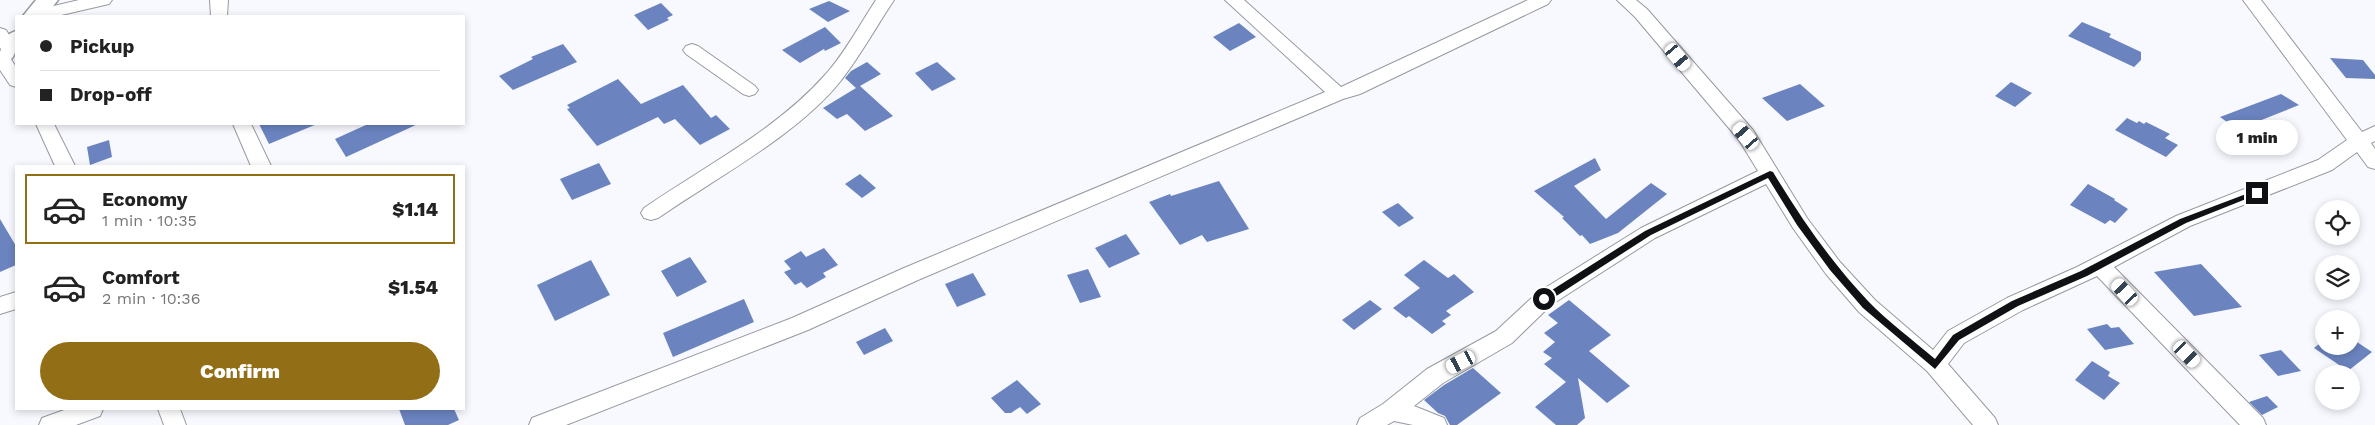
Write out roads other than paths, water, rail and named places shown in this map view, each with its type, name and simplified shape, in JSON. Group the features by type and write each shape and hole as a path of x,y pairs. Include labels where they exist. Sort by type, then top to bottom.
{"street":[{"path":"35,15 46,0"},
{"path":"38,15 103,0"},
{"path":"218,15 219,0"},
{"path":"651,213 693,183 747,150 799,111 832,79 885,0"},
{"path":"1234,0 1338,94"},
{"path":"540,425 800,324 911,274 1338,94 1354,90 1414,63 1542,0"},
{"path":"1626,0 1642,13 1746,136 1800,223 1832,268 1866,306 1935,365 1987,425"},
{"path":"2252,0 2366,137 2375,162"},
{"path":"5,47 15,78"},
{"path":"692,50 749,90"},
{"path":"45,125 65,165"},
{"path":"242,125 260,165"},
{"path":"1935,365 1956,338 2015,304 2100,264 2183,221 2325,165 2366,137"},
{"path":"1368,425 1390,411 1435,376 1504,338 1544,299 1641,238 1770,174"},
{"path":"2100,264 2255,425"},
{"path":"0,306 15,300"},
{"path":"50,425 89,410"},
{"path":"169,410 175,425"},
{"path":"1390,411 1421,417 1436,425"}]}
